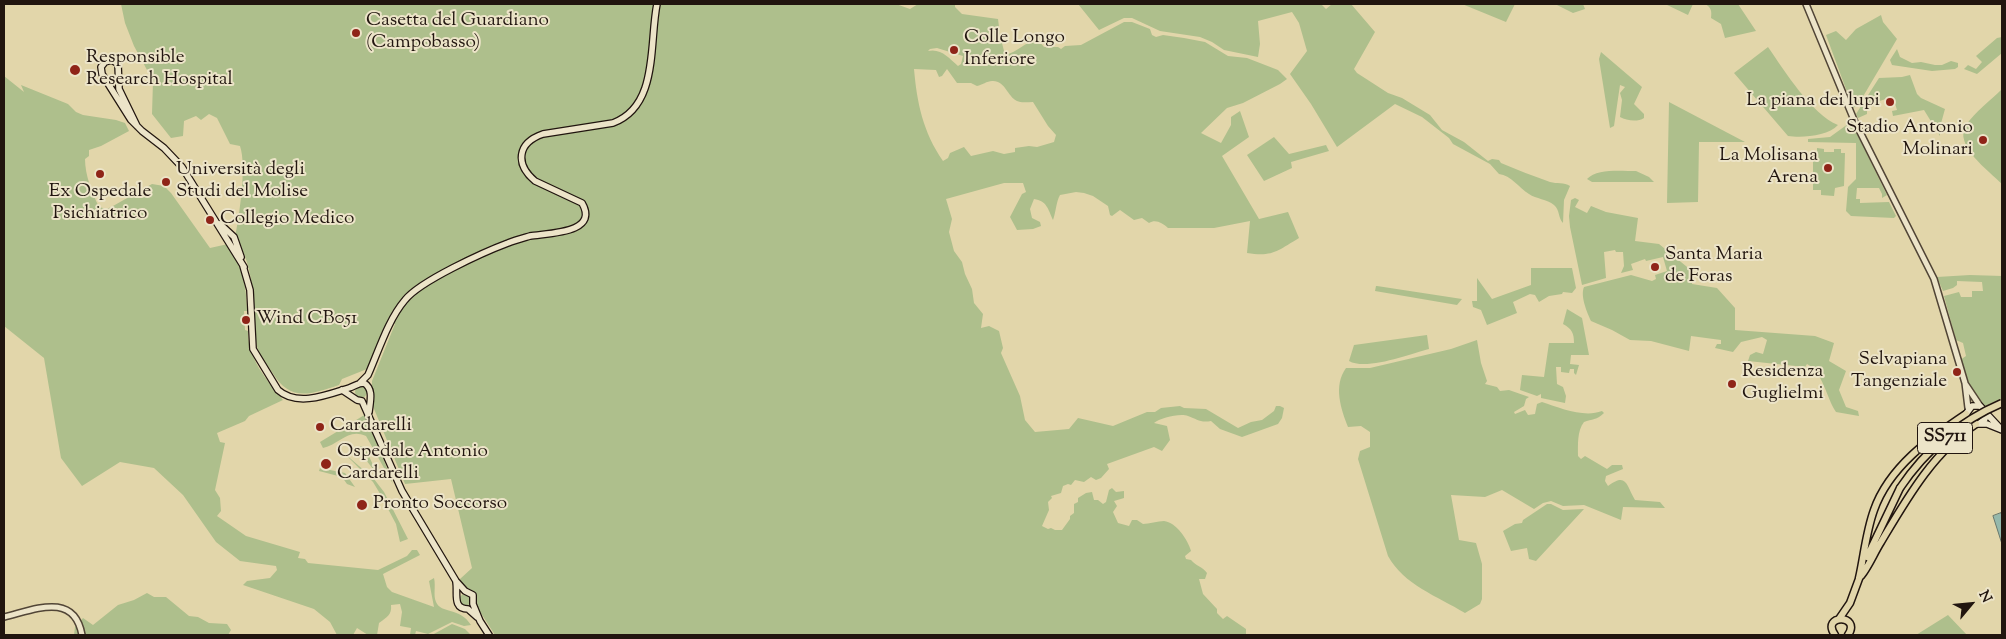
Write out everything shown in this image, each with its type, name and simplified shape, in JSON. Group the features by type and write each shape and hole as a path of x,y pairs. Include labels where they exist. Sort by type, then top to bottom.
{"main road":[{"path":"353,396 352,389 368,375 398,310 412,292 509,242 530,236 573,229 582,223 585,213 582,203 535,181 522,165 522,153 526,144 534,137 613,122 627,115 638,106 645,91 648,77 657,4"},
{"path":"137,126 119,89 119,71 115,62 105,62 101,71 126,114 137,126 174,157 230,239 244,267 250,290 252,344 255,353 278,390 283,395 298,399 314,398 357,384 369,388"},
{"path":"105,77 116,77 119,71"},
{"path":"368,375 369,412"},
{"path":"342,390 353,396 356,400 362,401 370,395"},
{"path":"362,401 369,412 402,491 456,581 465,591 473,595 471,606 489,635"},
{"name":"SS711","path":"1839,619 1850,603 1870,549 1900,488 1923,459 1944,438 1975,417 2002,403"},
{"path":"1859,578 1872,517 1883,491 1908,460 1974,405 1980,406 2002,430 1969,421 1967,411"},
{"path":"1859,578 1892,524 1936,460 1950,444 1985,419 1985,412"},
{"path":"456,581 457,604 462,608 471,606"},
{"path":"458,594 465,591"},
{"name":"SS711","path":"1849,622 1850,603"},
{"path":"1834,635 1832,625 1839,619 1845,619 1849,622 1851,628 1848,635"}],"street":[{"path":"1806,4 1854,120 1934,279 1965,383 1967,411"},
{"path":"1965,383 1980,406"},
{"path":"4,617 47,607 62,607 72,613 80,623 82,635"}],"green space":[{"path":"121,4 896,4 910,9 918,4 955,4 955,7 962,14 998,19 1005,55 1038,40 1044,47 1058,47 1061,49 1065,46 1081,45 1124,22 1132,22 1150,29 1152,35 1156,37 1163,35 1205,42 1228,56 1247,58 1278,70 1287,79 1243,103 1227,108 1201,133 1221,143 1231,125 1231,117 1240,111 1249,137 1222,156 1259,219 1288,212 1299,238 1274,252 1263,254 1247,253 1250,221 1214,228 1168,228 1159,222 1149,223 1142,218 1134,220 1120,210 1112,216 1108,206 1093,196 1076,192 1060,195 1053,220 1044,204 1034,199 1030,209 1032,218 1040,222 1041,226 1033,229 1017,230 1010,217 1022,194 1026,192 1023,183 1004,183 946,199 952,219 949,232 954,251 962,262 972,289 974,303 983,314 981,328 989,326 999,331 1003,348 1001,353 1020,396 1025,420 1035,432 1069,429 1078,418 1113,426 1147,412 1180,406 1184,408 1206,409 1238,428 1251,422 1262,420 1274,411 1276,406 1284,408 1282,418 1278,424 1242,437 1220,429 1211,421 1201,421 1184,415 1161,419 1154,423 1167,426 1170,440 1162,451 1154,447 1107,464 1109,469 1101,478 1096,480 1091,477 1084,482 1075,480 1071,485 1063,486 1061,493 1051,496 1052,498 1048,502 1049,510 1042,526 1048,529 1062,530 1070,516 1074,513 1074,504 1078,502 1078,498 1086,493 1092,492 1094,500 1098,500 1103,504 1106,502 1109,490 1112,488 1116,492 1124,491 1124,498 1114,501 1117,506 1113,512 1118,523 1129,526 1132,520 1137,520 1143,524 1164,521 1177,528 1191,551 1185,556 1186,559 1191,560 1207,573 1205,579 1199,579 1203,594 1217,609 1217,613 1223,619 1227,616 1246,629 1246,635 495,635 475,604 476,598 473,592 465,589 460,579 472,568 451,479 405,484 372,404 372,381 395,324 390,320 367,369 342,379 339,385 301,394 293,392 279,382 259,353 255,336 253,297 248,267 241,247 235,238 243,179 240,146 230,144 217,118 209,114 201,120 196,116 184,121 183,136 171,138 152,114 153,81 134,46 125,23","holes":["937,48 963,56 961,64 958,66 941,52 928,51","914,69 936,70 939,77 947,69 957,83 971,83 977,86 990,81 1000,83 1017,101 1033,102 1056,135 1054,142 1037,147 1015,148 1015,152 1004,154 993,151 971,156 964,147 950,153 948,158 943,161 930,139 922,117"]},
{"path":"1078,4 1321,4 1326,9 1332,4 1351,4 1375,32 1354,69 1357,73 1388,93 1402,98 1430,115 1442,130 1464,142 1488,161 1492,159 1499,160 1501,163 1519,171 1550,182 1570,186 1564,200 1563,223 1554,205 1529,194 1511,179 1499,174 1490,164 1453,144 1449,138 1422,117 1395,104 1337,147 1290,74 1307,51 1299,23 1292,12 1258,21 1260,44 1258,57 1224,50 1200,37 1160,31 1132,18 1124,18 1099,30"},
{"path":"1462,4 1515,4 1506,22"},
{"path":"1555,4 1583,4 1585,9 1573,13"},
{"path":"1665,4 1693,4 1688,15"},
{"path":"1705,4 1738,4 1756,31 1725,38 1721,24 1711,18 1711,10"},
{"path":"1881,15 1883,22 1897,39 1858,105 1853,108 1826,35 1836,31 1846,40 1856,29"},
{"path":"2002,37 2002,53 1977,74 1964,69 1968,65 1976,69 1982,62 1976,56 1997,38"},
{"path":"1768,47 1809,102 1828,120 1838,125 1834,129 1822,134 1801,137 1788,136 1734,73"},
{"path":"1897,49 1900,57 1912,63 1921,62 1942,65 1951,61 1958,63 1958,67 1955,69 1932,71 1892,65 1890,60"},
{"path":"1601,52 1642,87 1634,104 1644,114 1644,118 1632,120 1620,117 1622,100 1620,93 1625,87 1620,85 1614,126 1610,128 1599,59"},
{"path":"1910,75 1917,94 1921,98 1945,109 1940,127 1940,136 1924,110 1893,116 1892,111 1897,110 1893,97 1869,104 1870,107 1867,109 1867,114 1858,118 1856,114 1879,78"},
{"path":"4,76 24,92 21,85 68,104 76,112 83,115 125,123 129,131 101,146 89,150 89,156 85,159 89,184 99,207 107,209 152,184 164,186 210,248 228,244 237,261 245,283 247,311 244,311 245,330 248,331 251,351 259,368 283,400 249,416 245,421 217,433 220,442 225,443 215,490 220,498 221,511 217,516 246,536 300,552 298,558 305,559 308,563 378,570 407,556 412,550 417,550 420,555 383,574 387,587 392,592 434,607 429,581 434,578 435,599 438,606 462,616 471,625 464,626 452,622 428,634 416,631 415,635 410,635 411,628 400,626 402,612 400,604 391,605 390,614 379,623 377,635 368,635 357,628 353,635 337,635 330,622 314,609 243,585 247,581 270,578 277,570 276,566 240,561 216,542 183,495 154,468 120,462 82,486 61,458 44,358 4,326"},
{"name":"Stadio Antonio Molinari","path":"2002,89 2002,184 1974,157 1964,141 1963,133 1970,120"},
{"path":"1669,102 1745,142 1699,142 1698,202 1667,203"},
{"path":"1848,124 1851,124 1855,130 1887,195 1882,198 1879,188 1857,188 1856,199 1860,199 1860,203 1889,202 1896,216 1894,218 1851,216 1846,211 1848,187 1856,179 1856,143 1808,142 1808,139 1830,137"},
{"path":"1274,137 1289,154 1326,145 1329,151 1291,162 1292,168 1264,181 1247,155"},
{"name":"La Molisana Arena","path":"1817,148 1824,149 1824,152 1834,152 1834,149 1841,149 1841,153 1845,153 1844,186 1835,188 1834,196 1821,195 1821,190 1813,190 1813,151 1817,151"},
{"path":"1636,171 1649,177 1654,182 1592,182 1587,179 1591,175 1603,172"},
{"path":"1575,198 1579,200 1575,207 1587,213 1591,206 1606,212 1638,218 1635,241 1659,244 1692,271 1692,284 1717,288 1735,308 1735,330 1815,336 1834,343 1829,361 1846,371 1839,390 1846,407 1858,411 1859,416 1836,412 1821,379 1807,364 1805,367 1748,361 1750,355 1756,352 1763,354 1767,340 1762,337 1741,342 1733,352 1715,348 1717,344 1721,344 1721,340 1691,336 1689,351 1651,341 1630,340 1591,321 1583,299 1584,287 1631,275 1652,281 1656,279 1655,275 1667,271 1663,257 1646,261 1645,259 1631,264 1633,270 1621,273 1624,266 1623,252 1616,252 1615,250 1604,252 1606,278 1582,285 1569,216 1571,200"},
{"path":"1531,268 1572,268 1576,288 1572,293 1563,292 1562,294 1549,296 1539,302 1535,295 1530,294 1513,302 1517,313 1487,325 1481,310 1473,307 1472,301 1477,301 1477,278 1492,299 1531,285"},
{"path":"2002,276 2002,398 1985,406 1970,385 1960,360 1966,356 1963,343 1956,340 1944,296 1959,292 1961,297 1972,297 1972,291 1983,291 1982,282 1957,281 1957,285 1953,288 1943,291 1937,277"},
{"path":"1376,286 1462,299 1457,305 1375,291"},
{"path":"1567,309 1582,318 1589,355 1571,355 1570,364 1579,365 1576,375 1574,369 1570,369 1569,373 1561,372 1561,367 1556,367 1557,384 1563,387 1566,396 1565,403 1541,398 1541,394 1537,396 1520,390 1522,375 1544,377 1549,343 1574,343 1572,332 1563,324"},
{"path":"1427,335 1429,349 1377,363 1357,364 1349,361 1354,345"},
{"path":"1477,340 1481,363 1487,381 1485,384 1497,387 1500,391 1509,390 1529,397 1526,399 1524,406 1514,412 1515,414 1525,410 1528,415 1535,414 1537,404 1542,402 1580,413 1602,411 1604,413 1597,418 1584,422 1578,438 1578,456 1581,459 1585,456 1607,469 1612,465 1622,465 1623,469 1606,476 1605,481 1608,486 1623,480 1628,485 1635,500 1660,502 1665,508 1623,507 1621,520 1584,505 1563,506 1551,501 1543,503 1534,509 1502,490 1485,497 1451,495 1459,540 1476,543 1482,564 1482,599 1480,604 1465,613 1412,582 1403,575 1388,556 1358,459 1360,451 1370,447 1370,432 1361,426 1348,427 1341,405 1339,390 1342,375 1346,368 1370,368 1451,349"},
{"path":"359,386 363,386 367,392 363,398 359,398 355,394 355,390"},
{"path":"366,414 393,484 366,436 360,434 349,435 323,448 320,442"},
{"path":"360,446 365,448 375,469 359,451"},
{"path":"344,453 374,479 384,492 408,539 400,542 396,524 373,482"},
{"path":"320,468 345,473 355,487 347,484 342,477 319,471"},
{"path":"1547,504 1563,510 1584,509 1536,561 1529,559 1527,548 1511,551 1503,531 1515,524 1522,523 1523,520"},
{"path":"147,593 154,597 166,597 189,616 198,617 209,623 227,624 231,630 228,635 74,635 75,627 83,618 93,625 118,605"},
{"path":"465,594 471,600 465,606 459,600"},
{"path":"1948,615 1967,635 1916,635"},
{"path":"452,624 465,629 471,635 432,635"}],"water":[{"path":"2001,513 2002,516 2002,544 1993,516"}],"place":[{"name":"Casetta del Guardiano (Campobasso)","path":"356,33"},
{"name":"Colle Longo Inferiore","path":"954,50"},
{"name":"Responsible Research Hospital","path":"75,70"},
{"name":"La piana dei lupi","path":"1890,102"},
{"name":"Stadio Antonio Molinari","path":"1983,140"},
{"name":"La Molisana Arena","path":"1828,168"},
{"name":"Ex Ospedale Psichiatrico","path":"100,174"},
{"name":"Università degli Studi del Molise","path":"166,182"},
{"name":"Collegio Medico","path":"210,220"},
{"name":"Santa Maria de Foras","path":"1655,267"},
{"name":"Wind CB051","path":"246,320"},
{"name":"Selvapiana Tangenziale","path":"1957,372"},
{"name":"Residenza Guglielmi","path":"1732,384"},
{"name":"Cardarelli","path":"320,427"},
{"name":"Ospedale Antonio Cardarelli","path":"326,464"},
{"name":"Pronto Soccorso","path":"362,505"}]}
